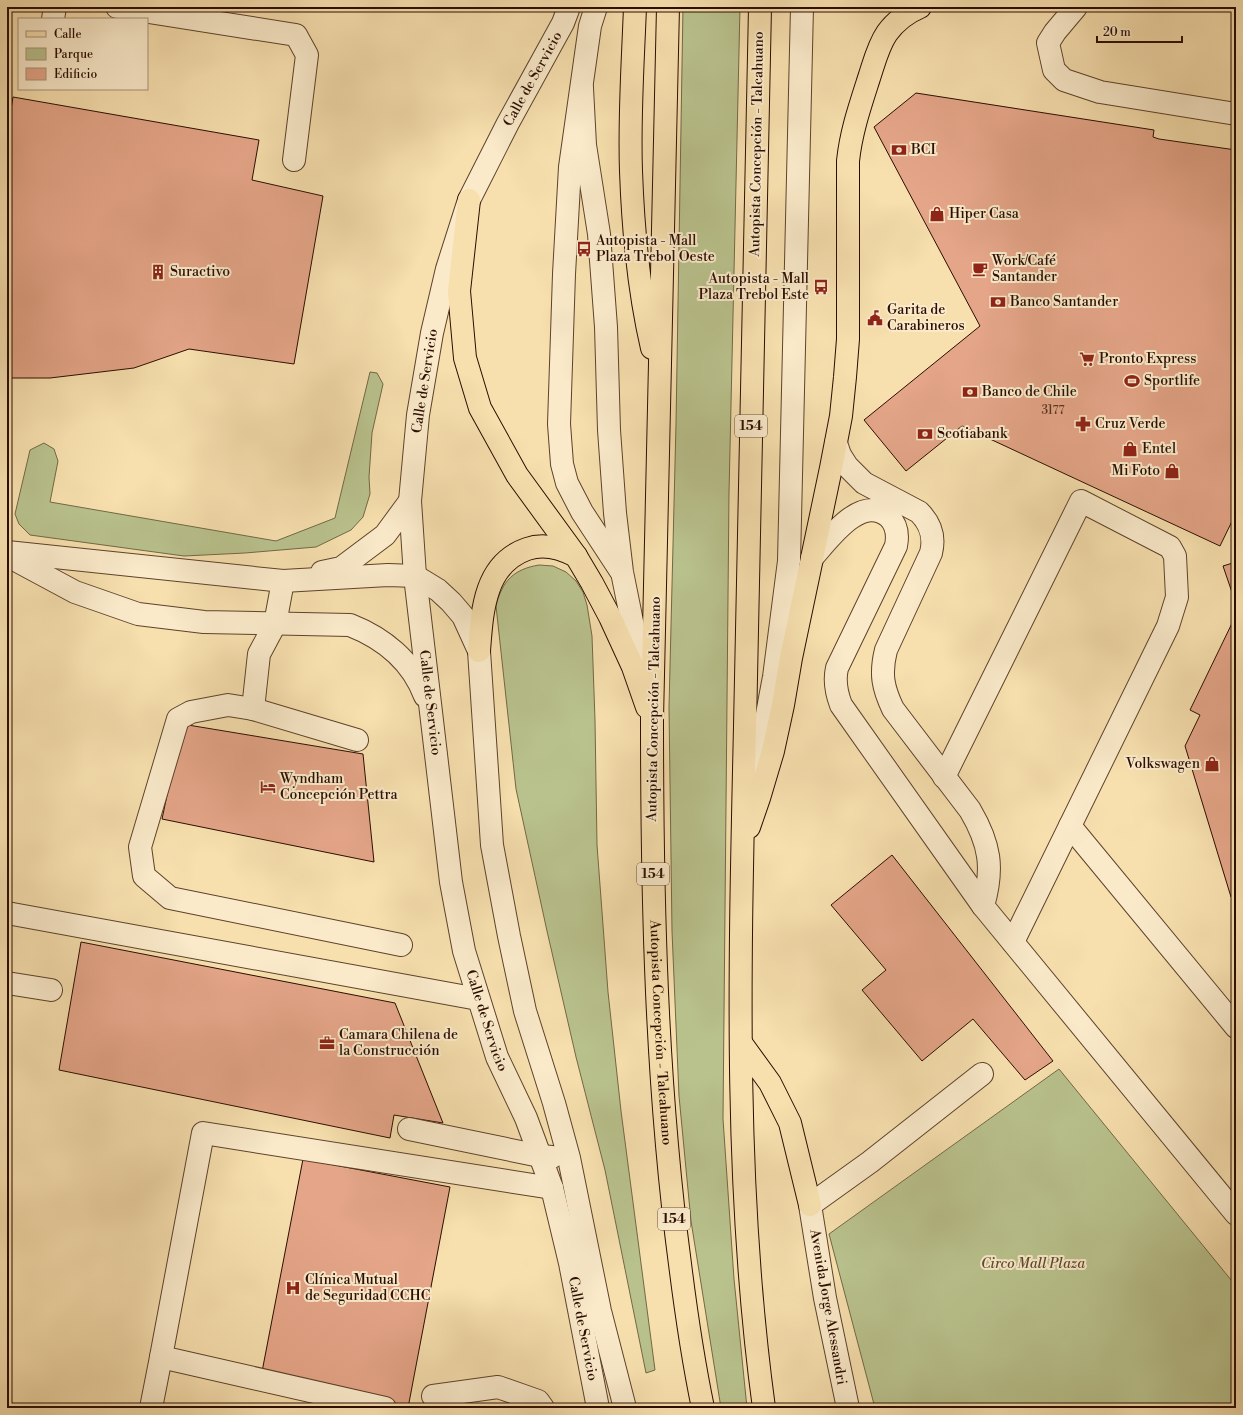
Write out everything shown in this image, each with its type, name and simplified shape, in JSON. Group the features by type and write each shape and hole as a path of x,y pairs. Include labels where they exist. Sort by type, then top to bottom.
{"main road":[{"path":"635,7 631,117 631,170 640,273 648,328 660,385"},
{"name":"Autopista Concepción - Talcahuano","path":"668,7 652,719 654,937 665,1120 674,1213 680,1267 703,1408"},
{"name":"Autopista Concepción - Talcahuano","path":"760,7 742,845 741,1043 742,1135 746,1228 764,1408"},
{"path":"742,845 759,798 773,751 836,443 844,392 848,339 848,161 850,144 882,42 894,25 912,11 920,7"},
{"path":"469,200 459,291 465,358 480,408 517,475 576,556 610,617 633,667 652,719"},
{"path":"479,651 484,610 489,588 502,564 510,557 521,551 543,546 555,547 576,556"},
{"path":"741,1043 770,1084 790,1124 810,1205"}],"street":[{"path":"54,7 54,18"},
{"path":"117,7 296,35 307,54 294,160"},
{"name":"Calle de Servicio","path":"569,7 563,23 508,123 469,200 447,269 432,333 418,415 410,501 415,576 451,882 464,951 497,1057 526,1118 552,1188 570,1263 598,1408"},
{"path":"596,7 590,26 570,167 564,274 559,424 562,464 567,483 582,512 622,572"},
{"path":"742,845 774,677 789,561 802,7"},
{"path":"1076,7 1055,32 1048,43 1054,70 1064,80 1100,92 1236,114"},
{"path":"582,88 585,144 599,234 606,327 609,430 615,513 622,572 652,719"},
{"path":"836,443 847,466 864,483 919,512 926,519 933,536 931,553 886,650 883,664 883,678 886,694 893,709 970,810 980,827 987,847 990,867 988,886 983,906"},
{"path":"283,581 341,568 386,535 410,501"},
{"path":"944,777 1081,501 1170,547 1175,556 1177,597 1168,626 1013,942"},
{"path":"812,558 847,520 856,515 865,511 875,510 884,514 891,520 896,528 896,546 840,659 837,668 835,677 841,705 983,906 1236,1214"},
{"path":"7,552 283,581 415,576 438,590 463,616 479,651"},
{"path":"7,556 75,592 138,614 204,622 350,625 368,632 390,647 399,656 414,674 424,693 431,714"},
{"path":"253,709 259,654 275,624 283,581"},
{"name":"Calle de Servicio","path":"479,651 492,845 525,1012 554,1103 569,1158 600,1311 625,1408"},
{"path":"357,740 253,709 228,705 191,712 178,719 140,847 144,876 170,898 401,945"},
{"path":"1070,826 1236,1027"},
{"path":"7,913 478,1000"},
{"path":"7,983 51,990"},
{"path":"810,1205 870,1162 982,1074"},
{"path":"409,1129 540,1156 569,1158"},
{"path":"151,1408 162,1357 203,1133 552,1188"},
{"name":"Avenida Jorge Alessandri","path":"810,1205 825,1298 848,1408"},
{"path":"162,1357 385,1408"},
{"path":"432,1396 498,1387 538,1401 543,1408"}],"green space":[{"path":"683,7 740,7 729,493 723,1119 734,1279 747,1408 721,1408 691,1221 679,1096 672,931 669,707 676,424"},
{"path":"370,372 377,373 383,384 372,433 369,477 370,494 363,517 351,530 316,547 184,556 30,535 19,524 15,514 30,450 44,443 54,449 58,461 50,502 276,541 335,518"},
{"path":"539,565 553,566 566,572 576,581 583,592 587,605 592,636 597,845 608,992 621,1111 655,1370 646,1373 605,1170 576,1057 516,789 496,606 502,590 510,578 516,573"},
{"name":"Circo Mall Plaza","path":"1059,1069 1236,1286 1236,1408 875,1408 829,1234"}],"building":[{"path":"916,93 1154,130 1153,137 1159,139 1236,150 1236,513 1220,546 962,426 906,471 864,420 980,326 874,127"},
{"name":"Suractivo","path":"13,97 259,140 252,180 323,196 294,364 189,349 134,368 50,378 7,378 7,116 10,116"},
{"path":"1236,562 1236,604 1223,566"},
{"path":"1236,615 1236,900 1231,897 1185,746 1200,715 1190,710"},
{"name":"Wyndham Concepción Pettra","path":"182,724 363,754 374,862 162,819"},
{"path":"892,855 1053,1061 1025,1080 973,1019 922,1061 862,990 886,970 831,905"},
{"path":"81,942 395,1003 443,1123 394,1115 390,1138 59,1070"},
{"path":"303,1159 450,1187 408,1408 392,1408 261,1377"}],"place":[{"name":"BCI","path":"899,150"},
{"name":"Hiper Casa","path":"937,214"},
{"name":"Autopista - Mall Plaza Trebol Oeste","path":"584,249"},
{"name":"Work/Café Santander","path":"980,269"},
{"name":"Suractivo","path":"158,272"},
{"name":"Autopista - Mall Plaza Trebol Este","path":"821,287"},
{"name":"Banco Santander","path":"998,302"},
{"name":"Garita de Carabineros","path":"875,318"},
{"name":"Pronto Express","path":"1087,359"},
{"name":"Sportlife","path":"1132,381"},
{"name":"Banco de Chile","path":"970,392"},
{"name":"Cruz Verde","path":"1083,424"},
{"name":"Scotiabank","path":"925,434"},
{"name":"Entel","path":"1130,449"},
{"name":"Mi Foto","path":"1172,471"},
{"name":"Volkswagen","path":"1212,764"},
{"name":"Wyndham Concepción Pettra","path":"268,787"},
{"name":"Camara Chilena de la Construcción","path":"327,1043"},
{"name":"Clínica Mutual de Seguridad CCHC","path":"293,1288"}]}
